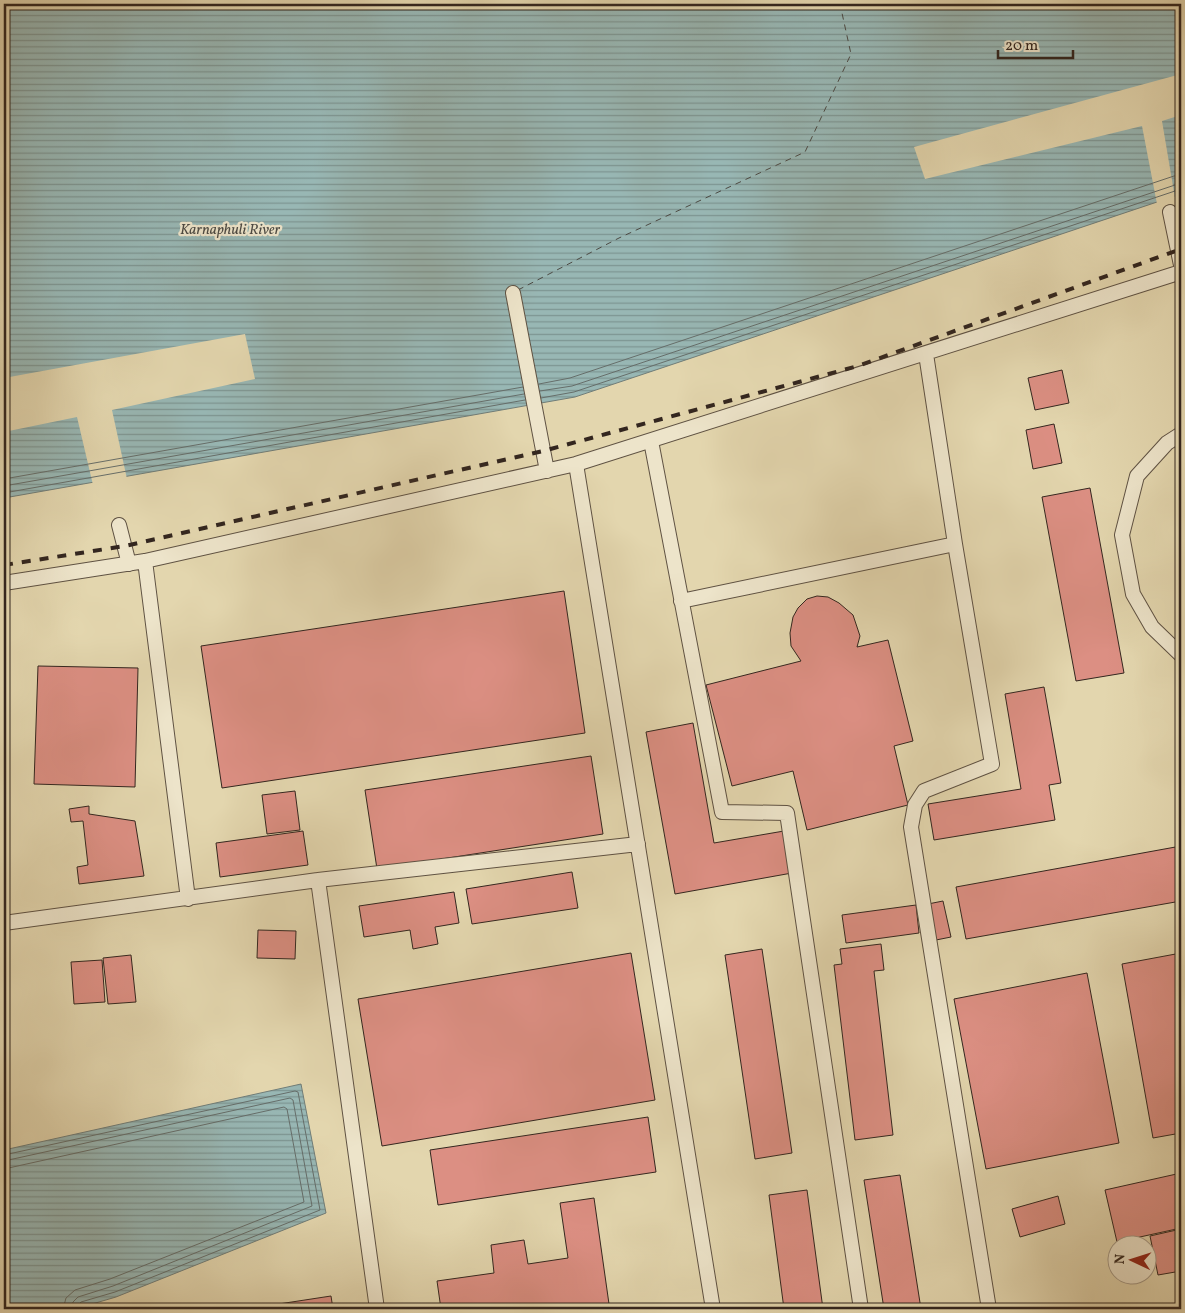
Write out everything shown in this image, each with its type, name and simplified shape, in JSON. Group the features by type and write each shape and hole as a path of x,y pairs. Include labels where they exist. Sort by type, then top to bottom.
{"lane":[{"path":"1170,212 1181,265"},
{"path":"4,583 145,561 576,464 1181,272"},
{"path":"513,293 547,471"},
{"path":"926,354 955,544 992,764 924,791 914,805 911,827 990,1309"},
{"path":"1181,434 1167,443 1137,476 1122,535 1133,594 1152,627 1181,655"},
{"path":"651,441 722,812 787,813 860,1309"},
{"path":"576,464 714,1309"},
{"path":"119,525 129,564"},
{"path":"682,601 955,544"},
{"path":"145,561 188,899"},
{"path":"4,923 318,880 638,844"},
{"path":"318,880 377,1309"}],"water":[{"name":"Karnaphuli River","path":"4,4 1181,4 1181,194 575,397 4,498"},
{"path":"301,1084 326,1213 116,1297 75,1309 4,1309 4,1150"}],"pier":[{"path":"1181,74 1181,115 1162,121 1175,198 1157,204 1142,126 925,179 914,147"},
{"path":"245,334 255,379 112,410 127,479 93,485 77,417 4,432 4,378"}],"building":[{"path":"1062,370 1069,403 1035,410 1028,378"},
{"path":"1054,424 1062,463 1033,469 1026,430"},
{"path":"1090,488 1124,673 1076,681 1042,497"},
{"path":"564,591 585,733 222,788 201,646"},
{"path":"817,596 828,597 839,603 853,615 860,636 857,647 888,640 913,741 894,746 908,805 807,830 793,771 732,786 706,685 801,661 791,646 790,633 793,617 798,608 807,599"},
{"path":"38,666 138,668 135,787 34,784"},
{"path":"1044,687 1061,783 1049,785 1055,820 934,840 928,804 1021,789 1005,694"},
{"path":"693,723 714,843 784,831 792,873 675,894 646,732"},
{"path":"591,756 603,834 377,869 365,790"},
{"path":"295,791 300,830 267,834 262,795"},
{"path":"89,806 89,814 135,821 144,876 79,884 77,867 88,865 83,821 71,822 69,809"},
{"path":"303,831 308,865 220,877 216,843"},
{"path":"1181,846 1181,901 966,939 956,887"},
{"path":"572,872 578,908 472,924 466,889"},
{"path":"454,892 459,923 435,927 438,944 413,949 410,930 364,937 359,906"},
{"path":"943,901 951,937 936,940 928,904"},
{"path":"916,905 919,933 846,943 842,915"},
{"path":"258,930 296,931 295,959 257,958"},
{"path":"881,944 884,970 874,971 893,1135 855,1140 834,965 842,964 840,949"},
{"path":"762,949 792,1153 755,1159 725,955"},
{"path":"631,953 655,1100 382,1146 358,999"},
{"path":"1181,953 1181,1133 1153,1138 1122,964"},
{"path":"131,955 136,1002 108,1004 103,958"},
{"path":"102,960 105,1002 74,1004 71,962"},
{"path":"1087,973 1119,1143 986,1169 954,999"},
{"path":"648,1117 656,1172 438,1205 430,1150"},
{"path":"1181,1173 1181,1228 1144,1236 1116,1236 1105,1190"},
{"path":"900,1175 921,1309 884,1309 864,1180"},
{"path":"807,1190 823,1309 784,1309 769,1195"},
{"path":"1058,1196 1065,1224 1020,1237 1012,1209"},
{"path":"594,1198 609,1304 574,1309 441,1309 437,1281 494,1273 491,1245 524,1240 528,1264 568,1258 560,1203"},
{"path":"1181,1229 1181,1271 1158,1275 1158,1236 1150,1236"},
{"path":"331,1296 333,1309 246,1309"}],"ferry route":[{"path":"518,290 619,238 805,152 851,54 840,4"}],"railway":[{"path":"4,565 125,546 543,451 858,366 1181,249"}]}
